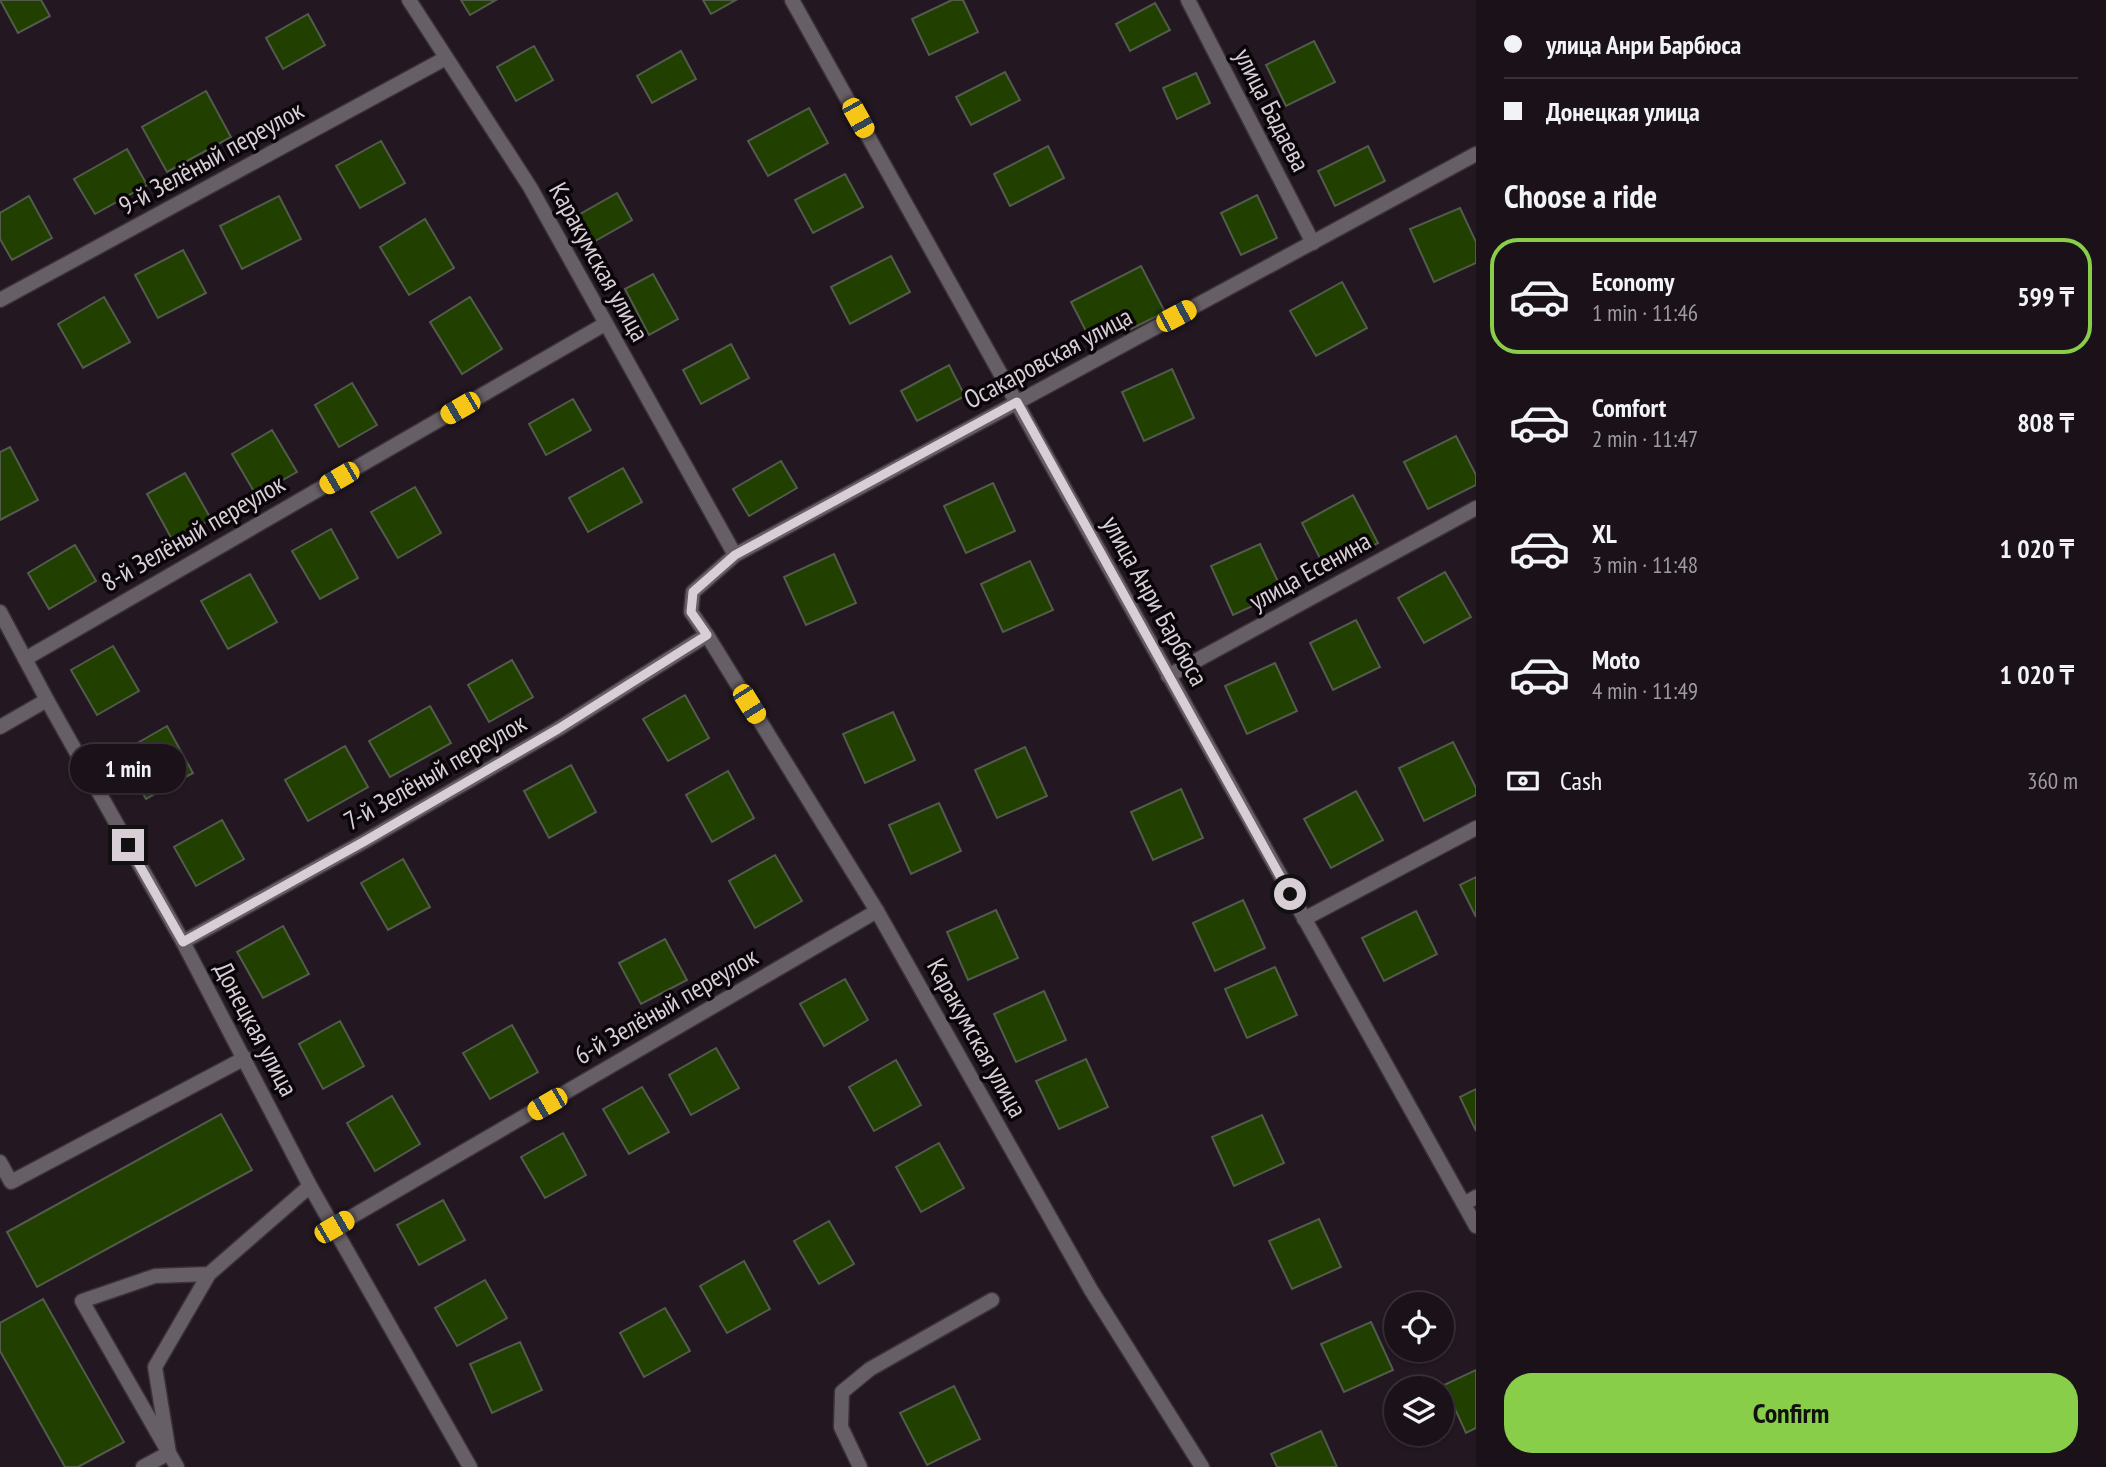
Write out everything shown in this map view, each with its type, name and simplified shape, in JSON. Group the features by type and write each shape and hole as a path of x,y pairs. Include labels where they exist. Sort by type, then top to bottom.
{"street":[{"name":"Каракумская улица","path":"409,0 530,187 735,555"},
{"name":"улица Анри Барбюса","path":"792,0 1304,919 1470,1200 1476,1226"},
{"name":"улица Бадаева","path":"1188,0 1313,243"},
{"name":"9-й Зелёный переулок","path":"0,300 446,58"},
{"name":"Осакаровская улица","path":"707,635 691,612 693,592 735,555 1476,154"},
{"name":"8-й Зелёный переулок","path":"25,659 605,324"},
{"name":"улица Есенина","path":"1168,676 1476,508"},
{"name":"Донецкая улица","path":"0,612 183,942 310,1186 470,1467"},
{"name":"Каракумская улица","path":"707,635 877,911 1091,1290 1202,1467"},
{"name":"7-й Зелёный переулок","path":"183,942 558,729 707,635"},
{"path":"0,727 47,701"},
{"path":"1304,919 1476,828"},
{"name":"6-й Зелёный переулок","path":"334,1227 877,911"},
{"path":"0,1162 11,1182 245,1058"},
{"path":"169,1453 155,1367 209,1274 310,1186"},
{"path":"177,1467 82,1301 155,1276 209,1274"},
{"path":"860,1467 841,1427 842,1392 870,1368 992,1300"},
{"path":"143,1467 169,1453"}],"building":[{"path":"0,0 41,0 50,16 18,33"},
{"path":"461,0 496,0 470,15"},
{"path":"703,0 736,0 711,14"},
{"path":"952,0 963,0 978,32 929,55 912,19"},
{"path":"1155,3 1170,30 1130,51 1116,24"},
{"path":"308,14 325,45 283,69 266,38"},
{"path":"1314,41 1335,82 1286,106 1266,65"},
{"path":"534,46 553,80 516,101 497,67"},
{"path":"681,51 696,79 652,103 637,76"},
{"path":"1005,72 1020,100 971,125 956,97"},
{"path":"1196,73 1210,103 1177,119 1163,88"},
{"path":"206,91 231,137 167,172 142,127"},
{"path":"809,108 828,143 768,176 748,141"},
{"path":"381,141 405,183 360,208 336,166"},
{"path":"1048,146 1064,178 1010,206 994,174"},
{"path":"1368,146 1385,181 1335,206 1318,171"},
{"path":"127,149 147,185 95,214 74,179"},
{"path":"845,174 863,207 813,233 795,200"},
{"path":"617,193 632,220 583,248 568,221"},
{"path":"1257,195 1277,238 1241,255 1221,213"},
{"path":"29,196 52,238 12,260 0,239 0,213"},
{"path":"279,196 301,239 242,269 220,226"},
{"path":"1460,208 1476,242 1476,263 1434,282 1410,229"},
{"path":"425,219 454,268 409,295 380,247"},
{"path":"183,250 206,293 158,318 135,275"},
{"path":"891,256 910,292 850,324 831,287"},
{"path":"1141,266 1165,312 1125,332 1119,321 1089,337 1071,302"},
{"path":"653,274 678,319 649,335 625,289"},
{"path":"1342,282 1367,328 1316,356 1290,311"},
{"path":"104,297 130,342 83,368 58,324"},
{"path":"470,297 502,349 462,374 430,322"},
{"path":"731,344 749,378 701,404 683,370"},
{"path":"949,365 965,396 917,421 901,391"},
{"path":"1172,369 1194,418 1144,441 1122,392"},
{"path":"352,383 377,425 339,447 315,405"},
{"path":"573,399 591,430 546,455 529,424"},
{"path":"272,430 297,472 256,495 232,454"},
{"path":"1456,436 1476,475 1476,485 1428,509 1404,462"},
{"path":"10,447 38,500 0,520 0,452"},
{"path":"781,461 797,488 749,516 733,489"},
{"path":"623,468 642,502 588,532 569,498"},
{"path":"185,473 211,519 173,541 147,494"},
{"path":"993,483 1015,531 966,553 944,506"},
{"path":"415,487 441,533 398,558 371,512"},
{"path":"1353,495 1378,543 1326,570 1302,523"},
{"path":"331,529 358,578 320,599 292,551"},
{"path":"1260,544 1283,592 1233,615 1211,566"},
{"path":"75,545 96,581 49,609 28,573"},
{"path":"834,554 856,603 806,625 784,577"},
{"path":"1030,561 1053,610 1003,632 981,584"},
{"path":"1445,572 1471,617 1424,643 1398,598"},
{"path":"250,574 277,622 228,649 201,601"},
{"path":"1356,620 1380,667 1333,690 1310,643"},
{"path":"113,646 139,691 97,715 71,670"},
{"path":"512,660 533,697 489,722 468,685"},
{"path":"1275,663 1297,711 1247,734 1225,686"},
{"path":"685,695 709,738 668,761 643,719"},
{"path":"430,706 451,743 390,777 369,741"},
{"path":"893,712 915,760 865,783 843,734"},
{"path":"167,726 193,773 146,799 120,753"},
{"path":"1453,742 1476,788 1476,795 1424,821 1399,768"},
{"path":"345,746 368,787 308,821 285,780"},
{"path":"1025,747 1047,796 997,818 975,770"},
{"path":"571,765 596,812 549,838 524,791"},
{"path":"728,771 754,818 712,842 686,795"},
{"path":"1181,789 1203,838 1153,860 1131,812"},
{"path":"1356,791 1383,840 1331,868 1304,819"},
{"path":"939,803 961,851 911,874 889,825"},
{"path":"222,820 244,859 196,886 174,847"},
{"path":"775,855 802,901 755,928 729,881"},
{"path":"403,859 430,907 388,930 361,883"},
{"path":"1476,877 1476,917 1460,885"},
{"path":"1243,900 1265,948 1215,971 1193,923"},
{"path":"996,910 1018,958 968,980 947,932"},
{"path":"1416,911 1437,954 1384,981 1362,938"},
{"path":"283,926 309,974 263,998 237,952"},
{"path":"665,939 687,980 641,1004 619,963"},
{"path":"1275,967 1297,1015 1247,1038 1225,989"},
{"path":"845,979 868,1020 824,1046 800,1004"},
{"path":"1044,991 1066,1040 1016,1062 994,1014"},
{"path":"340,1021 364,1066 323,1089 299,1044"},
{"path":"512,1025 538,1072 490,1099 463,1053"},
{"path":"716,1048 739,1088 691,1115 669,1075"},
{"path":"1086,1059 1108,1107 1059,1129 1036,1081"},
{"path":"896,1060 921,1105 874,1131 849,1087"},
{"path":"642,1087 669,1132 629,1154 603,1109"},
{"path":"1476,1089 1476,1131 1460,1097"},
{"path":"392,1096 420,1144 375,1171 347,1123"},
{"path":"221,1114 252,1170 37,1287 7,1232"},
{"path":"1262,1115 1284,1163 1234,1186 1212,1137"},
{"path":"563,1133 586,1175 545,1198 521,1157"},
{"path":"939,1143 964,1188 921,1212 896,1167"},
{"path":"443,1200 465,1240 419,1265 397,1225"},
{"path":"1319,1219 1341,1267 1292,1289 1269,1241"},
{"path":"829,1221 854,1264 819,1284 794,1241"},
{"path":"744,1261 770,1309 727,1333 700,1286"},
{"path":"485,1280 507,1318 457,1346 435,1308"},
{"path":"43,1299 124,1442 78,1467 65,1467 0,1351 0,1323"},
{"path":"665,1308 690,1351 644,1377 620,1333"},
{"path":"1371,1322 1384,1350 1384,1362 1389,1362 1393,1370 1344,1392 1321,1344"},
{"path":"520,1342 542,1390 492,1413 470,1364"},
{"path":"1476,1370 1476,1428 1466,1433 1454,1407 1454,1380"},
{"path":"954,1386 980,1439 927,1465 900,1413"},
{"path":"1321,1431 1337,1467 1277,1467 1271,1454"}],"route":[{"path":"128,845 183,942 558,729 707,635 691,612 693,592 735,555 1017,402 1290,894"}]}
